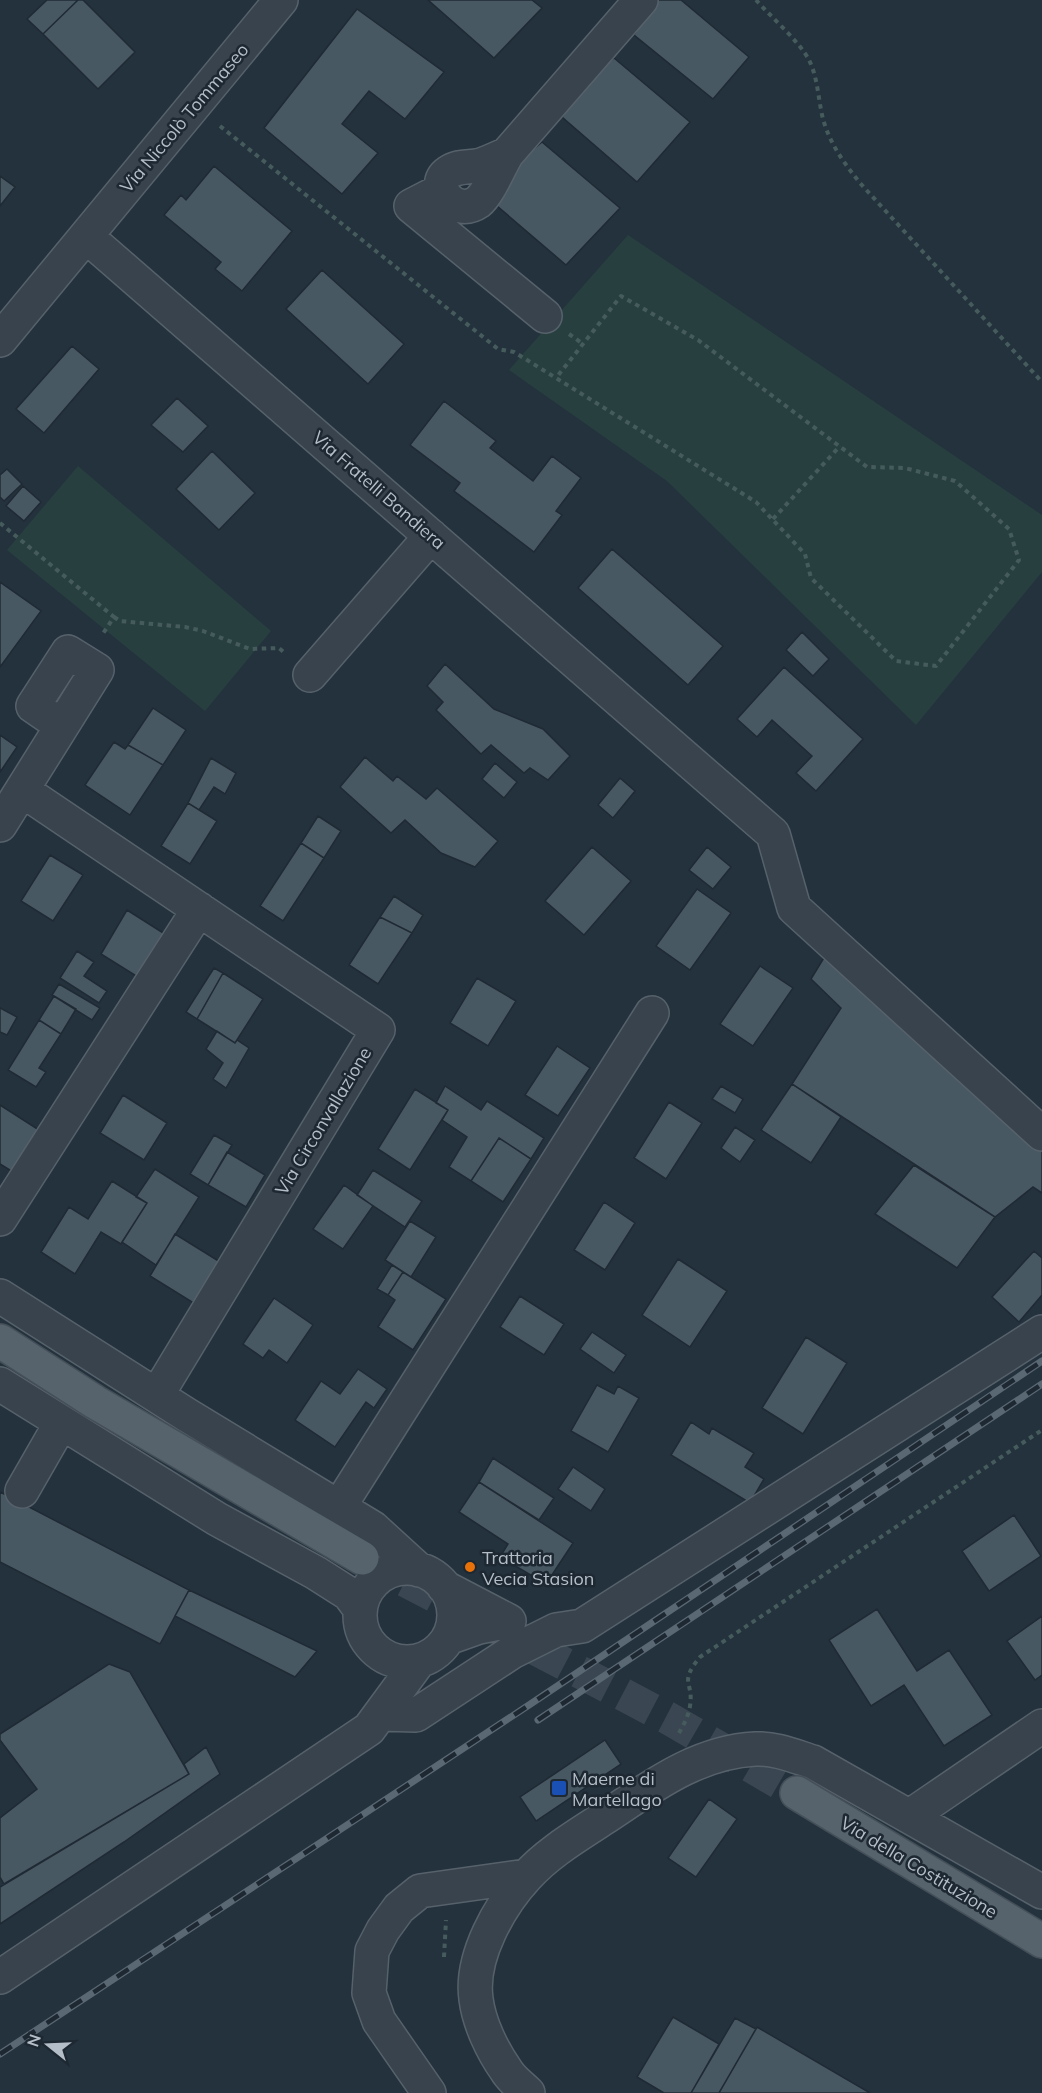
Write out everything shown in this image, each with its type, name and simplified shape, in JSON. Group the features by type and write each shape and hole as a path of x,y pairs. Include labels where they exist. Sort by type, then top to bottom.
{"main road":[{"path":"0,1341 95,1402 362,1558"},
{"name":"Via della Costituzione","path":"797,1793 1042,1941"}],"street":[{"name":"Via Niccolò Tommaseo","path":"86,236 281,0"},
{"path":"545,316 411,206 442,190 447,199 461,207 477,202 507,154 640,0"},
{"path":"0,340 86,236"},
{"name":"Via Fratelli Bandiera","path":"86,236 773,834 794,908 1042,1134"},
{"path":"310,675 431,536"},
{"path":"0,825 97,670 83,661"},
{"name":"Via Circonvallazione","path":"22,790 378,1030 157,1395"},
{"path":"0,1219 200,909"},
{"path":"339,1507 652,1013"},
{"path":"0,1296 373,1528 432,1578 453,1603 453,1627 448,1638 436,1653 419,1661 395,1661 384,1657 373,1649 366,1639 360,1609 366,1592 383,1575 401,1569 432,1578 509,1621 556,1630"},
{"path":"374,1721 416,1715 512,1652 556,1630 582,1626 1042,1332"},
{"path":"0,1384 217,1519 316,1573 349,1594 360,1609"},
{"path":"22,1491 61,1423"},
{"path":"448,1638 509,1621"},
{"path":"373,1649 374,1721"},
{"path":"0,1977 374,1721 419,1661"},
{"path":"910,1816 1042,1726"},
{"path":"528,2093 507,2072 484,2030 475,1998 477,1969 486,1939 500,1911 527,1876 555,1850 669,1775 712,1756 756,1749 781,1751 813,1762 1042,1892"},
{"path":"429,2093 379,2021 369,1993 372,1951 383,1930 399,1908 420,1891 527,1876"}],"path":[{"path":"756,0 808,59 816,79 829,136 843,161 860,183 1042,382"},
{"path":"194,105 498,349 514,352 756,502 805,554 811,578 896,662 936,666 1019,560 1009,529 955,481 906,468 867,467 698,340 621,296 556,378"},
{"path":"773,519 840,446"},
{"path":"0,523 120,621 203,631 250,649 279,648 310,675"},
{"path":"83,661 114,617"},
{"path":"672,1740 680,1732 690,1706 687,1680 689,1670 700,1657 1042,1431"},
{"path":"444,1960 446,1915 452,1886"}],"green space":[{"path":"628,235 1042,515 1042,572 916,725 667,481 509,370"},
{"path":"78,466 271,631 205,711 7,550"}],"building":[{"path":"47,0 78,0 43,34 27,19"},
{"path":"78,0 83,0 135,52 98,89 43,34"},
{"path":"428,0 532,0 542,8 494,58"},
{"path":"659,0 681,0 749,57 713,99 634,35 649,9"},
{"path":"357,9 444,72 405,119 369,91 342,124 378,153 342,194 264,128"},
{"path":"614,58 690,122 637,182 562,117 583,82"},
{"path":"542,142 620,208 566,265 490,200 512,167"},
{"path":"214,166 292,231 242,291 215,269 221,262 164,215 181,195 186,200"},
{"path":"0,176 15,187 0,206"},
{"path":"322,270 404,344 368,384 286,309"},
{"path":"72,346 99,369 44,433 16,409"},
{"path":"177,398 208,426 183,452 151,425"},
{"path":"444,401 496,441 490,448 533,481 552,456 581,478 556,511 562,515 534,552 454,491 460,483 410,445"},
{"path":"212,451 255,493 219,530 176,489"},
{"path":"7,469 22,484 4,501 0,497 0,475"},
{"path":"23,486 41,502 24,521 6,506"},
{"path":"612,549 723,646 688,685 578,588"},
{"path":"0,582 41,611 0,667"},
{"path":"802,632 829,659 813,676 786,650"},
{"path":"445,664 494,709 543,729 570,756 548,780 530,768 524,773 491,745 481,754 436,710 443,702 427,686"},
{"path":"784,667 863,739 816,791 796,773 812,756 772,720 757,737 737,719"},
{"path":"153,708 186,730 163,765 128,745"},
{"path":"0,735 17,747 0,772"},
{"path":"114,742 125,749 128,745 163,765 130,815 85,785"},
{"path":"365,757 393,781 397,776 426,799 437,788 498,841 475,867 441,853 405,820 391,833 340,787"},
{"path":"211,758 236,773 225,794 214,787 199,810 188,803"},
{"path":"495,763 517,782 504,798 482,779"},
{"path":"620,778 635,791 613,818 598,805"},
{"path":"188,803 217,821 190,864 161,846"},
{"path":"318,816 341,831 324,858 301,843"},
{"path":"301,843 324,858 283,921 260,906"},
{"path":"592,847 631,881 584,935 545,901"},
{"path":"707,847 731,867 713,889 689,870"},
{"path":"50,855 83,875 53,921 21,901"},
{"path":"697,889 731,913 690,970 656,946"},
{"path":"394,896 423,915 412,933 380,917"},
{"path":"127,910 168,936 141,979 101,954"},
{"path":"380,917 412,933 378,984 349,965"},
{"path":"77,951 94,962 84,976 107,991 99,1003 60,978"},
{"path":"825,956 1042,1151 1042,1193 1033,1187 995,1217 792,1084 841,1008 811,979"},
{"path":"760,966 793,988 753,1046 720,1024"},
{"path":"214,968 223,973 197,1019 186,1012"},
{"path":"223,973 263,999 235,1043 197,1019"},
{"path":"477,978 516,1001 488,1046 450,1023"},
{"path":"59,984 100,1008 92,1020 52,995"},
{"path":"54,996 76,1009 61,1034 39,1020"},
{"path":"0,1008 17,1017 7,1035 0,1032"},
{"path":"39,1020 61,1034 39,1068 46,1072 36,1087 8,1070"},
{"path":"217,1031 235,1043 237,1040 249,1048 226,1088 213,1079 223,1063 206,1049"},
{"path":"557,1046 590,1068 558,1116 525,1095"},
{"path":"792,1084 841,1117 811,1163 761,1130"},
{"path":"445,1086 481,1110 487,1101 544,1138 531,1159 499,1138 471,1181 449,1167 467,1137 442,1120 448,1110 436,1103"},
{"path":"721,1086 743,1099 735,1113 712,1099"},
{"path":"415,1089 448,1110 410,1170 378,1149"},
{"path":"123,1095 167,1123 144,1160 100,1133"},
{"path":"669,1102 702,1123 666,1179 634,1158"},
{"path":"0,1105 39,1130 13,1172 0,1164"},
{"path":"735,1127 755,1140 740,1162 721,1148"},
{"path":"214,1135 232,1145 208,1185 190,1174"},
{"path":"499,1138 531,1159 503,1202 471,1181"},
{"path":"227,1152 265,1175 246,1207 208,1185"},
{"path":"914,1165 995,1217 957,1268 875,1214"},
{"path":"155,1169 199,1197 156,1265 122,1242 147,1203 136,1197"},
{"path":"373,1170 422,1201 405,1227 357,1195"},
{"path":"112,1181 147,1203 121,1244 101,1232 75,1274 41,1252 69,1207 88,1219"},
{"path":"344,1185 373,1206 343,1249 313,1229"},
{"path":"604,1202 635,1223 605,1270 574,1250"},
{"path":"410,1221 436,1237 411,1277 385,1260"},
{"path":"175,1234 225,1265 200,1307 150,1276"},
{"path":"1034,1251 1042,1258 1042,1295 1019,1322 992,1297"},
{"path":"678,1259 727,1291 690,1347 642,1315"},
{"path":"392,1265 403,1272 388,1295 377,1289"},
{"path":"403,1272 446,1299 413,1350 378,1327 395,1300 388,1295"},
{"path":"520,1296 564,1324 544,1355 500,1327"},
{"path":"274,1298 313,1325 287,1363 269,1350 263,1358 243,1344"},
{"path":"592,1332 626,1355 614,1373 580,1349"},
{"path":"806,1337 847,1363 803,1434 762,1408"},
{"path":"358,1369 387,1389 374,1408 366,1402 335,1447 295,1420 321,1381 340,1394"},
{"path":"597,1385 614,1394 618,1386 639,1398 608,1452 571,1431"},
{"path":"691,1422 709,1434 712,1428 754,1453 745,1467 764,1479 750,1503 671,1455"},
{"path":"493,1458 554,1498 539,1520 479,1482"},
{"path":"573,1467 605,1489 591,1511 558,1489"},
{"path":"479,1482 573,1543 546,1584 500,1557 508,1544 459,1512"},
{"path":"0,1492 189,1590 160,1644 0,1562"},
{"path":"1014,1515 1041,1556 989,1591 962,1551"},
{"path":"189,1590 317,1651 295,1677 175,1616"},
{"path":"877,1609 917,1671 949,1650 992,1715 944,1746 904,1685 871,1706 829,1640"},
{"path":"1042,1616 1042,1675 1035,1680 1007,1641"},
{"path":"109,1664 130,1672 189,1774 4,1884 0,1877 0,1818 37,1789 0,1740 0,1734"},
{"path":"605,1740 621,1764 536,1821 520,1797"},
{"path":"206,1747 220,1774 124,1842 0,1924 0,1887 189,1774 184,1764"},
{"path":"709,1799 737,1819 696,1877 668,1858"},
{"path":"673,2017 719,2044 691,2093 664,2093 637,2077"},
{"path":"735,2018 756,2029 719,2093 691,2093"},
{"path":"757,2027 870,2093 719,2093"}],"tunnel":[{"path":"362,1558 668,1718 797,1793"}],"railway":[{"path":"0,2054 529,1705 1042,1361"},
{"path":"538,1720 1042,1384"}],"place":[{"name":"Trattoria Vecia Stasion","path":"470,1567"},
{"name":"Maerne di Martellago","path":"559,1788"}]}
